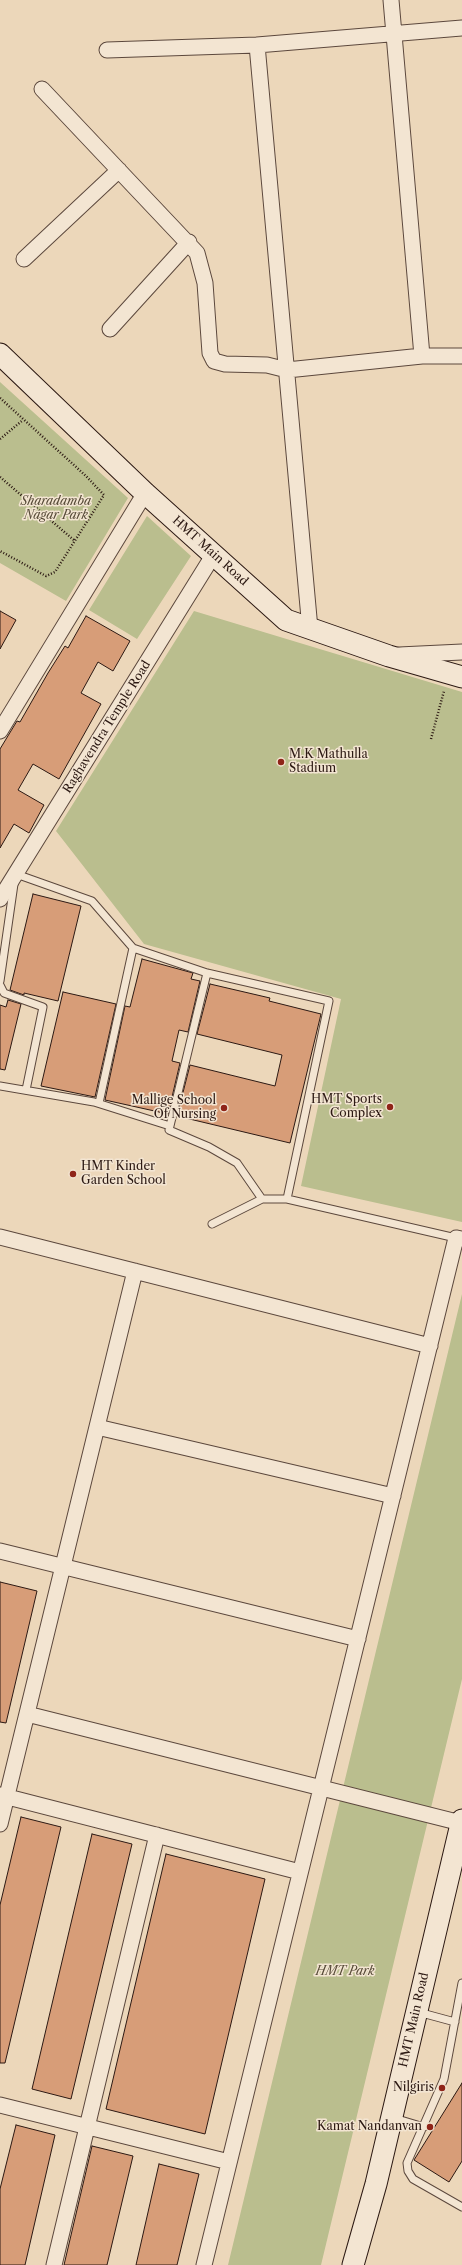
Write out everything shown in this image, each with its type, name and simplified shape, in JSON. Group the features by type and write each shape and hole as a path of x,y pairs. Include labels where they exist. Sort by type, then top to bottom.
{"street":[{"path":"391,0 422,356"},
{"path":"107,50 257,45 393,35 462,28"},
{"path":"257,45 310,629"},
{"path":"42,89 189,242 197,253 205,283 210,353 214,361 225,364 267,366 287,370 422,356 462,356"},
{"path":"24,258 119,170"},
{"path":"110,329 189,242"},
{"name":"HMT Main Road","path":"0,354 145,492 286,620 389,656 455,675"},
{"path":"0,731 145,492"},
{"name":"Raghavendra Temple Road","path":"0,899 214,554"},
{"path":"389,656 462,652"},
{"path":"0,1237 430,1346"},
{"path":"204,2265 430,1346 459,1238"},
{"path":"0,1824 3,1796 27,1714 135,1271"},
{"path":"97,1427 393,1496"},
{"path":"0,1551 358,1639"},
{"path":"27,1714 462,1822"},
{"path":"3,1796 300,1872"},
{"name":"HMT Main Road","path":"353,2265 391,2117 462,1822"},
{"path":"54,2265 157,1835"},
{"path":"0,2105 229,2162"}],"lane":[{"path":"0,981 16,873 92,901 133,948 207,973 329,1001 287,1199"},
{"path":"99,1103 133,948"},
{"path":"207,973 169,1130 209,1147 237,1163 262,1200"},
{"path":"0,985 4,993 43,1007 26,1090"},
{"path":"0,1086 99,1103 170,1126"},
{"path":"212,1224 262,1200 287,1199 459,1238"},
{"path":"462,1983 444,2079 424,2127 408,2157 408,2171 413,2179 462,2207"},
{"path":"416,2012 455,2022"},
{"path":"391,2117 424,2127"}],"path":[{"path":"0,398 86,476 104,495 55,572 46,576 0,551"},
{"path":"0,439 23,420"},
{"path":"0,477 75,541"},
{"path":"431,738 455,675"}],"green space":[{"name":"Sharadamba Nagar Park","path":"0,382 128,498 66,601 0,563"},
{"path":"147,516 191,556 137,639 89,610"},
{"name":"M.K Mathulla Stadium","path":"194,611 462,692 462,1222 301,1186 341,999 144,944 56,831"},
{"name":"HMT Park","path":"462,1294 462,1679 321,2265 228,2265"}],"building":[{"path":"0,611 16,620 0,649"},
{"path":"86,616 130,641 113,671 98,662 81,693 101,704 59,779 33,764 18,790 44,805 29,833 14,824 0,848 0,749 17,721 20,722 65,646 68,648"},
{"path":"33,894 81,906 58,1001 24,993 24,995 10,990"},
{"path":"142,959 193,973 191,979 200,981 188,1032 179,1030 172,1061 180,1063 168,1114 105,1100 125,1006 130,1007"},
{"path":"210,984 270,998 269,1001 321,1014 290,1143 177,1116 190,1065 275,1086 282,1055 197,1034"},
{"path":"63,992 116,1004 95,1097 41,1086"},
{"path":"8,1000 21,1004 5,1070 0,1069 0,1005 6,1007"},
{"path":"0,1582 37,1591 6,1723 0,1722"},
{"path":"21,1817 61,1827 5,2063 0,2063 0,1905"},
{"path":"92,1834 132,1844 71,2099 32,2089"},
{"path":"166,1854 265,1879 205,2134 106,2109"},
{"path":"462,2083 462,2161 449,2182 414,2160"},
{"path":"16,2125 55,2135 25,2265 0,2265 0,2189"},
{"path":"92,2146 133,2156 107,2265 64,2265"},
{"path":"159,2164 199,2174 177,2265 136,2265"}],"place":[{"name":"M.K Mathulla Stadium","path":"281,762"},
{"name":"HMT Sports Complex","path":"390,1107"},
{"name":"Mallige School Of Nursing","path":"224,1108"},
{"name":"HMT Kinder Garden School","path":"73,1174"},
{"name":"Nilgiris","path":"442,2088"},
{"name":"Kamat Nandanvan","path":"430,2127"}]}
